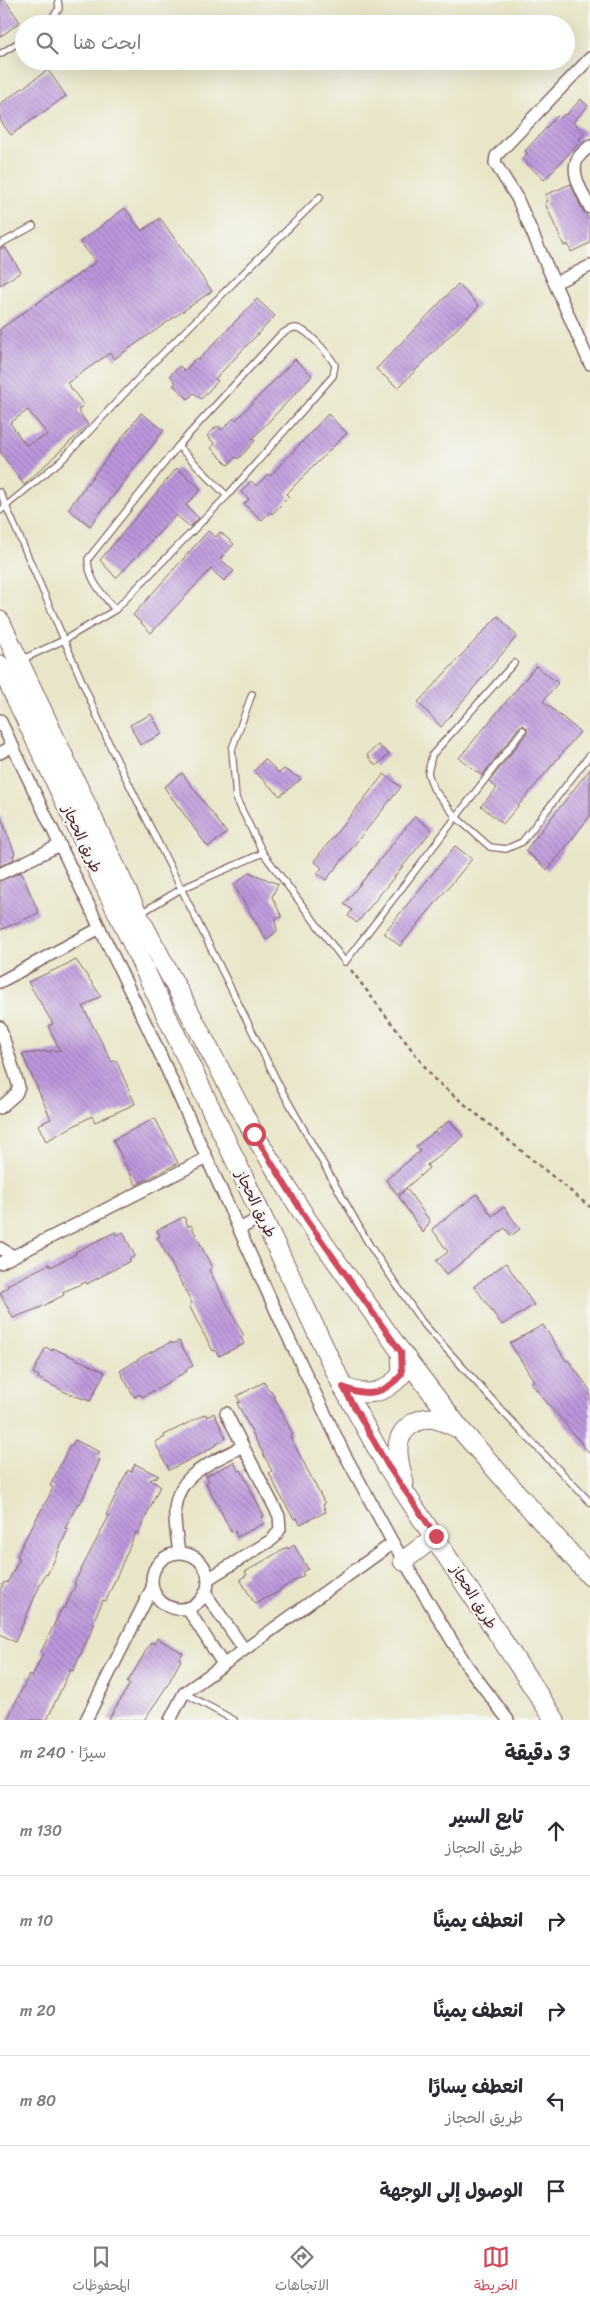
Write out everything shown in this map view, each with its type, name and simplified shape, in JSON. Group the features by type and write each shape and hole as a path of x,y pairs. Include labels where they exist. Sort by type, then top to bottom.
{"main road":[{"name":"طريق الحجاز","path":"0,621 138,915 254,1134 307,1220 401,1352 460,1428 590,1576"},
{"name":"طريق الحجاز","path":"0,665 343,1387 406,1495 436,1536 525,1677 555,1720"},
{"path":"343,1387 356,1393 369,1394 382,1391 393,1384 402,1374 401,1352"},
{"path":"406,1495 397,1450 400,1438 407,1427 418,1420 431,1418 460,1428"},
{"path":"403,1560 436,1536"}],"street":[{"path":"590,58 496,156 497,168 517,198 590,364"},
{"path":"590,146 578,158 576,171 577,180 590,208"},
{"path":"556,283 590,266"},
{"path":"0,720 100,928 240,1229 280,1320 344,1453 393,1543 466,1664 508,1720"},
{"path":"0,753 13,746"},
{"path":"0,874 60,845"},
{"path":"0,982 100,928"},
{"path":"0,1027 17,1073 19,1087 16,1094 0,1108"},
{"path":"0,1263 207,1158"},
{"path":"240,1229 262,1216"},
{"path":"0,1248 13,1256"},
{"path":"208,1579 273,1540 280,1529 279,1516 226,1413"},
{"path":"179,1552 175,1512 176,1502 183,1484 197,1471 244,1446"},
{"path":"170,1720 184,1693 393,1543"},
{"path":"179,1552 193,1555 199,1560 204,1565 208,1579 206,1593 200,1601 187,1608 180,1609 166,1605 155,1595 152,1588 152,1574 155,1567 165,1556 179,1552"},
{"path":"86,1720 152,1588"},
{"path":"206,1593 244,1650"},
{"path":"187,1608 223,1664"}],"lane":[{"path":"54,15 59,9 58,0"},
{"path":"0,54 15,45"},
{"path":"0,511 64,458 154,362 320,197"},
{"path":"0,244 33,226"},
{"path":"19,661 64,640 115,610 227,496 333,376 335,365 330,356 302,329 293,328 279,336 178,446 88,559 88,570 92,580 115,610"},
{"path":"178,446 227,496"},
{"path":"0,492 8,506 112,748 181,889 215,954 280,1089 370,1246 422,1322 504,1413 590,1502"},
{"path":"514,663 432,755 428,773 433,788 456,817 490,847 506,850 522,842 589,756"},
{"path":"252,694 232,749 236,798 263,853 345,962 522,730"},
{"path":"138,915 181,889 263,853"},
{"path":"184,1693 234,1720"}],"path":[{"path":"345,962 403,1041 435,1080 590,1207"}],"building":[{"path":"0,0 5,0 15,15 15,26 0,37"},
{"path":"48,70 66,96 11,135 0,120 0,104"},
{"path":"581,99 588,106 573,122 585,133 579,139 581,141 544,180 522,159 527,154 525,151 557,116 560,119 564,114 566,115"},
{"path":"571,184 583,211 590,220 590,243 571,252 568,244 564,246 545,203 548,201 545,195"},
{"path":"125,208 142,231 160,218 212,291 114,359 110,353 67,383 84,405 78,410 88,425 24,485 0,452 0,329 96,262 80,242","holes":["28,410 48,435 26,445 10,423"]},
{"path":"5,247 21,272 0,285 0,249"},
{"path":"458,284 479,306 398,388 376,369"},
{"path":"257,299 275,316 215,379 218,381 201,399 194,393 188,399 173,385 176,383 170,375 180,366 185,371 196,358 198,360"},
{"path":"295,359 312,376 253,438 255,441 238,459 236,457 228,465 211,448 215,444 207,436 217,426 222,430 234,418 236,420"},
{"path":"141,413 164,430 90,526 68,509"},
{"path":"328,414 347,433 286,494 289,497 272,514 270,512 262,520 244,504 249,499 241,492 251,481 256,486 268,474 270,476"},
{"path":"177,468 201,489 186,505 199,518 190,527 176,515 116,578 100,560"},
{"path":"208,531 216,537 220,532 234,544 220,559 234,571 224,581 211,569 151,633 133,615"},
{"path":"498,616 517,636 441,727 418,702"},
{"path":"536,666 558,683 543,701 580,732 503,824 481,806 497,788 489,782 527,733 527,728 523,725 519,727 482,776 459,758"},
{"path":"151,714 162,734 140,745 130,725"},
{"path":"378,745 389,754 376,766 367,755"},
{"path":"265,759 279,773 284,769 301,779 280,796 254,771"},
{"path":"590,769 590,816 548,870 525,851"},
{"path":"182,773 227,833 208,847 164,787"},
{"path":"384,774 401,787 326,880 317,873 322,868 314,861"},
{"path":"0,815 15,854 13,855 14,859 0,866"},
{"path":"415,816 432,830 357,923 348,916 352,910 344,904"},
{"path":"455,846 472,859 400,946 384,933"},
{"path":"21,872 39,913 0,930 0,881"},
{"path":"249,872 278,884 272,897 282,917 275,919 277,931 266,940 234,885"},
{"path":"76,960 101,996 83,1007 112,1062 116,1060 135,1104 95,1122 92,1116 46,1141 38,1125 51,1119 22,1054 60,1050 48,1026 53,1024 28,982"},
{"path":"155,1118 178,1163 136,1185 113,1140"},
{"path":"450,1120 463,1137 427,1165 429,1168 398,1195 386,1180 420,1151 416,1146"},
{"path":"406,1188 430,1221 423,1233 399,1197"},
{"path":"477,1194 492,1216 504,1207 520,1229 511,1236 505,1228 447,1274 436,1261 448,1252 432,1229"},
{"path":"184,1217 188,1226 191,1225 212,1268 209,1270 244,1336 241,1337 244,1344 219,1356 215,1350 213,1351 199,1325 189,1305 192,1303 157,1237 160,1236 157,1230"},
{"path":"115,1232 117,1235 123,1232 135,1256 129,1259 130,1261 87,1284 86,1282 63,1292 64,1295 39,1308 13,1318 0,1293 8,1287 7,1285 49,1264 50,1267"},
{"path":"506,1263 534,1305 502,1325 474,1286"},
{"path":"543,1325 566,1361 568,1360 590,1390 590,1454 531,1383 534,1381 510,1343"},
{"path":"179,1341 193,1366 142,1397 140,1394 134,1397 120,1371 145,1355 171,1342 172,1344"},
{"path":"46,1347 52,1351 53,1348 105,1372 90,1401 67,1393 38,1378 39,1376 33,1373"},
{"path":"264,1382 269,1391 271,1390 293,1435 290,1436 325,1504 323,1505 326,1512 300,1524 297,1518 294,1519 279,1493 269,1473 272,1471 237,1403 240,1402 237,1396"},
{"path":"214,1413 226,1438 205,1452 169,1470 155,1442 165,1437 164,1435 206,1414 207,1417"},
{"path":"75,1440 100,1452 97,1458 100,1460 80,1504 78,1503 65,1528 68,1529 56,1557 47,1575 45,1574 15,1642 0,1634 0,1590 4,1582 7,1583 20,1558 17,1556 49,1496 53,1487 50,1486 70,1445 72,1446"},
{"path":"234,1462 238,1471 241,1470 264,1516 261,1517 265,1523 237,1537 234,1530 231,1531 206,1483 209,1481 206,1476"},
{"path":"135,1464 159,1476 150,1480 160,1486 138,1534 136,1532 106,1601 103,1600 93,1622 95,1623 73,1671 70,1670 47,1720 7,1720 29,1675 32,1677 43,1654 41,1652 62,1608 65,1608 76,1584 74,1583 109,1516 106,1515 128,1470 131,1472"},
{"path":"294,1545 308,1569 302,1572 304,1575 280,1591 255,1604 240,1579 247,1575 245,1572 287,1547 288,1549"},
{"path":"157,1638 183,1653 167,1686 144,1720 108,1720 130,1684 127,1682 151,1642 154,1644"}],"route":[{"path":"254,1134 307,1220 401,1352 403,1362 402,1374 393,1384 382,1391 369,1394 356,1393 343,1387 406,1495 436,1536"}]}
